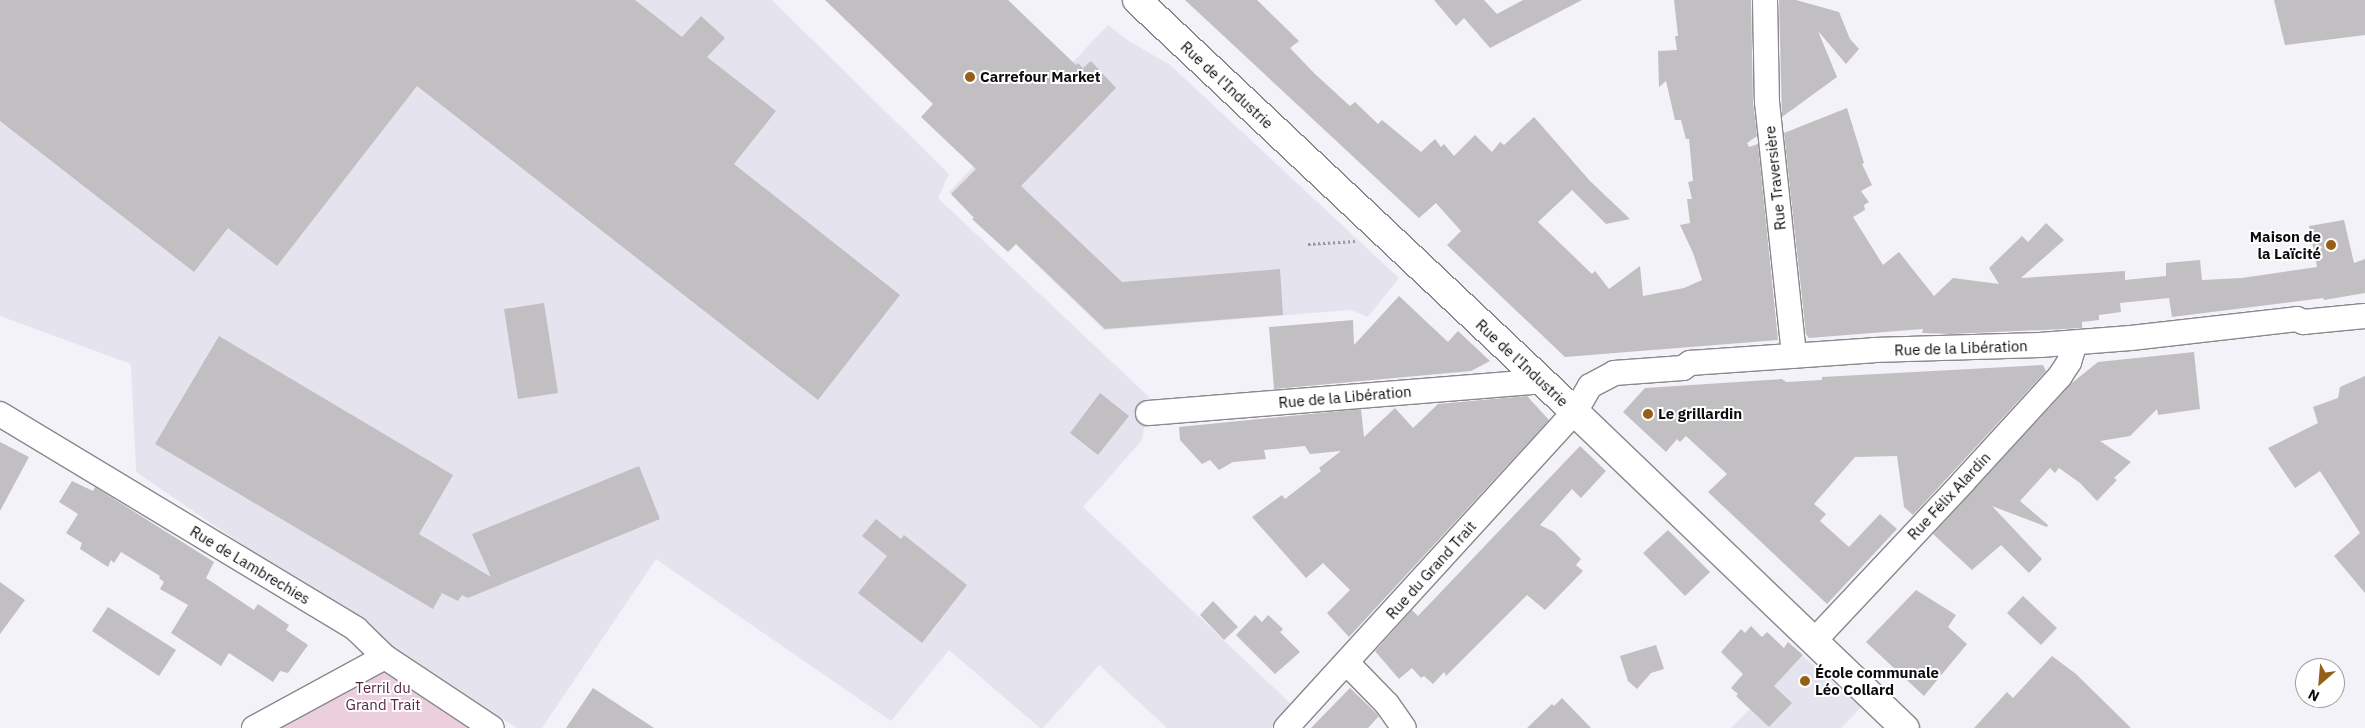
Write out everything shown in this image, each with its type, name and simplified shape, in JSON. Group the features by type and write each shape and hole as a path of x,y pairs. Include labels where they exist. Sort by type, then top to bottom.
{"main road":[{"name":"Rue de l'Industrie","path":"1137,0 1575,412 1813,642 1905,728"}],"street":[{"name":"Rue Traversière","path":"1765,0 1767,102 1794,356"},
{"name":"Rue de la Libération","path":"1575,412 1590,386 1614,373 1683,368 1690,363 1794,356 2071,343 2297,319 2303,322 2365,316"},
{"name":"Rue Félix Alardin","path":"1813,642 2060,376 2069,362 2072,352 2071,343"},
{"name":"Rue de la Libération","path":"1148,413 1542,381"},
{"name":"Rue du Grand Trait","path":"1286,728 1575,412"},
{"name":"Rue de Lambrechies","path":"0,414 356,629 385,657 492,728"},
{"path":"254,728 385,657"},
{"path":"1346,663 1387,704 1404,728"}],"path":[{"path":"1308,244 1357,241"}],"shaded area":[{"path":"0,0 772,0 949,174 938,198 1149,397 1142,440 1083,507 1291,704 1271,728 1167,728 1099,665 1043,728 1040,728 949,650 891,721 656,559 542,728 517,728 395,649 136,472 131,364 0,316"},
{"path":"1108,25 1129,41 1170,65 1399,278 1368,317 1351,310 1104,330 1016,245 1009,251 949,192"},
{"name":"École communale Léo Collard","path":"1803,656 1861,707 1841,728 1731,728"}],"green space":[{"name":"Terril du Grand Trait","path":"385,657 495,728 254,728"}],"building":[{"path":"0,0 635,0 682,37 701,16 725,38 707,57 776,111 734,164 900,295 818,400 417,86 277,266 228,228 194,272 0,121"},
{"path":"825,0 1008,0 1076,65 1078,63 1083,68 1091,61 1116,88 1021,186 1122,282 1280,269 1283,315 1105,329 1016,244 1008,252 972,219 974,218 951,194 976,169 921,117 933,104"},
{"path":"1185,0 1257,0 1299,41 1290,48 1315,74 1350,106 1355,102 1378,124 1382,120 1421,152 1435,139 1441,147 1444,144 1454,156 1475,135 1492,152 1500,142 1504,145 1534,117 1590,181 1630,219 1606,224 1572,190 1538,222 1592,274 1595,271 1609,289 1640,266 1643,296 1684,288 1702,280 1693,253 1680,225 1690,223 1687,199 1692,199 1688,182 1693,181 1689,139 1686,139 1681,120 1675,120 1666,81 1659,87 1658,51 1677,50 1675,36 1678,36 1674,0 1751,0 1753,102 1757,136 1747,143 1749,147 1758,144 1778,340 1565,357 1447,245 1461,231 1436,203 1419,218"},
{"path":"1434,0 1484,0 1497,14 1523,0 1582,0 1490,48 1464,18 1456,26"},
{"path":"1779,0 1796,0 1839,12 1850,39 1859,49 1846,64 1818,31 1837,77 1782,117"},
{"path":"2274,0 2365,0 2365,35 2285,45"},
{"path":"1847,108 1864,163 1862,164 1872,185 1861,191 1869,202 1864,205 1865,210 1853,217 1883,265 1899,252 1934,296 1953,278 1999,284 1989,268 2022,236 2028,242 2046,223 2064,240 2021,278 2125,271 2125,280 2166,276 2166,263 2200,260 2202,280 2242,278 2317,267 2309,226 2344,220 2354,263 2365,259 2365,293 2324,300 2323,298 2172,317 2169,298 2120,303 2121,312 2099,315 2099,320 2082,322 2082,328 1951,334 1922,333 1923,329 1809,338 1806,334 1784,133"},
{"path":"1399,296 1448,342 1458,331 1490,361 1471,371 1274,389 1269,327 1353,320 1354,345"},
{"path":"544,303 558,393 518,399 504,309"},
{"path":"219,336 453,475 419,534 491,577 472,534 639,466 660,519 468,598 462,595 458,601 442,593 433,609 155,444"},
{"path":"2194,352 2200,409 2158,415 2157,409 2130,436 2100,441 2131,462 2114,478 2117,480 2097,501 2080,483 2059,468 2055,473 2050,468 2020,501 2048,525 2047,527 1992,506 2042,559 2029,573 2001,545 1972,570 1933,534 2073,382 2098,362"},
{"path":"2043,365 2046,371 1913,515 1904,507 1897,456 1855,457 1814,504 1826,514 1820,521 1849,547 1880,514 1897,529 1827,604 1708,492 1727,474 1686,436 1680,442 1677,439 1666,452 1623,412 1645,388 1782,379 1786,382 1822,380 1822,377"},
{"path":"2365,376 2365,593 2334,556 2360,533 2320,471 2295,488 2268,448 2318,423 2313,407 2338,398 2340,387"},
{"path":"1100,393 1129,416 1098,455 1070,433"},
{"path":"1527,396 1549,420 1349,637 1327,613 1350,590 1323,563 1306,578 1252,517 1282,495 1285,499 1321,471 1319,468 1341,451 1310,454 1305,446 1264,450 1266,459 1233,462 1219,470 1210,460 1202,464 1180,440 1179,427 1361,409 1364,437 1395,408 1413,428 1438,404"},
{"path":"0,442 29,457 0,511"},
{"path":"1580,446 1606,471 1581,498 1572,489 1540,525 1554,532 1581,559 1576,565 1583,571 1545,610 1527,595 1446,676 1444,672 1433,684 1424,676 1421,678 1412,668 1399,679 1375,651 1412,610 1418,616"},
{"path":"72,481 93,491 95,487 214,562 206,578 254,610 258,604 289,625 286,630 308,645 288,673 280,671 273,682 229,653 221,666 171,633 188,605 160,589 164,582 159,578 160,576 121,552 114,563 111,560 108,567 80,549 82,543 66,533 78,514 59,502"},
{"path":"876,519 901,539 904,535 967,585 922,643 858,593 887,556 862,536"},
{"path":"1668,530 1710,572 1685,596 1643,553"},
{"path":"0,582 25,600 0,634"},
{"path":"1916,590 1956,615 1948,627 1967,644 1924,696 1866,642"},
{"path":"2023,596 2057,628 2041,645 2007,613"},
{"path":"1213,601 1238,627 1224,640 1200,615"},
{"path":"108,607 176,650 159,676 92,631"},
{"path":"1255,615 1262,622 1268,615 1283,629 1280,632 1300,652 1275,674 1236,635"},
{"path":"1751,626 1762,637 1767,632 1784,648 1788,642 1803,655 1774,686 1792,703 1769,727 1736,696 1738,694 1731,688 1743,674 1721,652 1741,629 1745,633"},
{"path":"1656,645 1664,669 1651,673 1637,689 1628,681 1620,656"},
{"path":"2052,656 2076,674 2131,728 1974,728 2007,692 2013,698"},
{"path":"593,688 654,728 566,728"},
{"path":"1350,688 1379,716 1368,728 1311,728"},
{"path":"1562,698 1591,728 1527,728 1552,704 1554,706"}],"place":[{"name":"Carrefour Market","path":"970,77"},
{"name":"Maison de la Laïcité","path":"2331,245"},
{"name":"Le grillardin","path":"1648,414"},
{"name":"École communale Léo Collard","path":"1805,681"}]}
